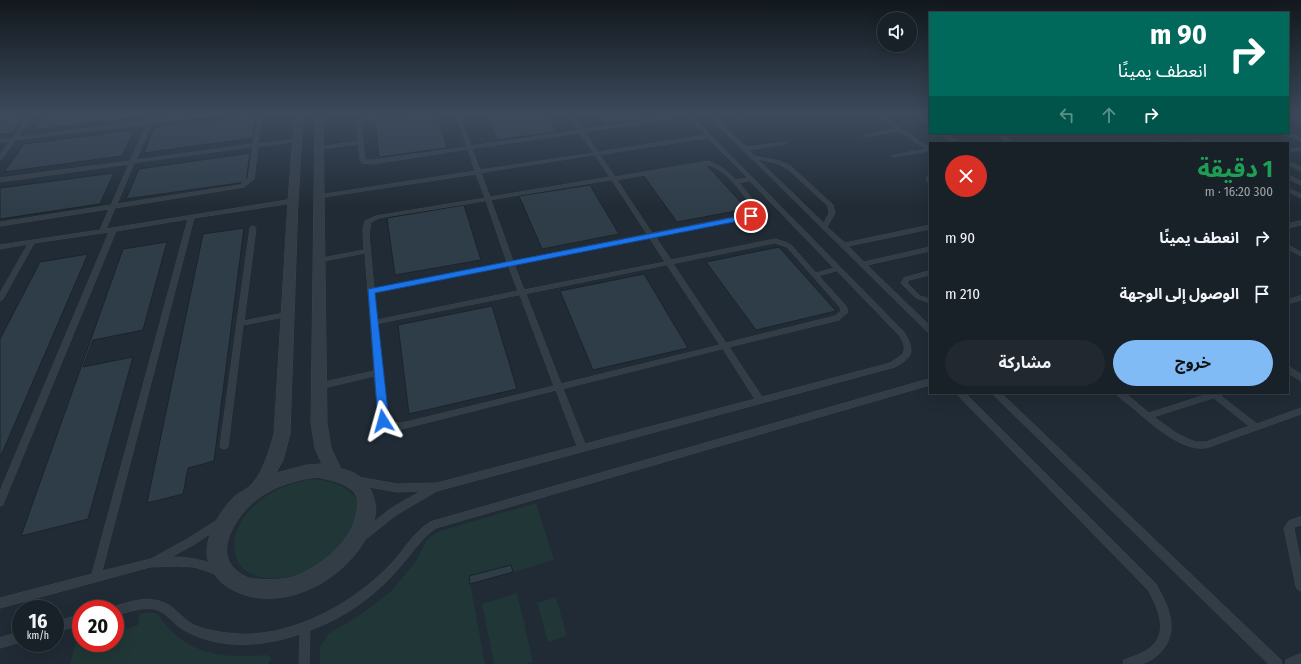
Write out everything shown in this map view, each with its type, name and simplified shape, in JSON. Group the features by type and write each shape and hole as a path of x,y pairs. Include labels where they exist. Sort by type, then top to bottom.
{"street":[{"path":"258,489 268,475 280,447 289,314 292,201 297,146"},
{"path":"320,148 320,436 323,448 334,471"},
{"path":"316,470 334,471 354,480 362,490 367,502 367,516 362,530 353,546 332,566 304,582 274,590 247,588 227,577 218,564 216,548 220,532 230,515 243,501 258,489 277,479 297,472 316,470"}],"lane":[{"path":"0,158 9,146"},
{"path":"102,232 140,146"},
{"path":"0,180 248,146"},
{"path":"0,224 242,186 251,179 255,146"},
{"path":"320,148 333,146"},
{"path":"360,146 362,160 370,163 482,146"},
{"path":"592,146 761,401"},
{"path":"319,197 644,146"},
{"path":"354,480 397,488 437,487 761,401 892,365 901,361 907,355 909,348 906,340 720,146"},
{"path":"743,146 826,226 929,329"},
{"path":"746,149 766,146"},
{"path":"469,148 511,264 582,448"},
{"path":"1289,151 1301,149"},
{"path":"894,156 929,150"},
{"path":"754,157 778,162 790,168 825,201 833,210 826,226"},
{"path":"371,291 757,214 757,208 735,182 719,166 711,163 370,219 366,224 373,323 383,421 390,426 396,427 841,317 845,312 845,309 789,246 779,242 668,262 373,323"},
{"path":"1289,163 1301,169"},
{"path":"1289,177 1301,183"},
{"path":"735,182 752,180"},
{"path":"1289,190 1301,196"},
{"path":"0,247 292,201"},
{"path":"96,577 191,218"},
{"path":"1289,226 1301,223"},
{"path":"844,245 929,227"},
{"path":"224,446 253,228"},
{"path":"0,502 113,230"},
{"path":"0,299 32,242"},
{"path":"1289,248 1301,254"},
{"path":"863,264 929,249"},
{"path":"319,260 368,251"},
{"path":"814,275 839,269"},
{"path":"929,273 906,279 904,283 918,297 929,301"},
{"path":"1289,302 1301,298"},
{"path":"240,324 289,314"},
{"path":"1289,370 1301,378"},
{"path":"320,386 378,373"},
{"path":"124,609 144,603 162,606 183,624 201,633 222,638 246,639 272,636 305,627 352,604 375,586 394,567 416,538 433,525 929,382"},
{"path":"961,394 1152,587 1162,604 1166,620 1165,635 1158,648 1146,656 1128,664"},
{"path":"997,394 1277,664"},
{"path":"1121,394 1180,440 1194,446 1206,445 1301,411"},
{"path":"1149,416 1217,394 1256,427"},
{"path":"353,546 394,512 437,487"},
{"path":"150,563 192,541 230,515"},
{"path":"1301,521 1292,524 1289,528 1301,586"},
{"path":"0,603 150,563 173,561 194,562 212,568 227,577"},
{"path":"304,664 305,627"},
{"path":"0,643 12,640"},
{"path":"1290,664 1301,659"}],"green space":[{"path":"314,479 331,482 347,489 357,502 359,510 356,522 341,549 309,569 290,576 275,578 260,577 249,573 240,565 236,556 234,545 236,533 241,521 257,503 271,493 296,483"},
{"path":"536,503 554,560 513,572 511,565 469,577 485,664 320,664 320,647 328,634 360,615 390,592 414,564 431,536 440,531"},
{"path":"517,593 533,662 527,664 494,664 482,604"},
{"path":"556,597 567,636 548,642 537,603"},
{"path":"148,612 158,614 179,638 192,646 205,651 234,656 266,655 270,656 271,660 268,664 70,664 73,652 124,652 124,629 138,625 140,614"}],"building":[{"path":"23,146 127,146 122,156 4,172"},
{"path":"147,146 195,146 144,153"},
{"path":"378,146 446,146 447,148 379,157"},
{"path":"250,153 246,182 126,199 139,169"},
{"path":"707,165 747,209 677,222 643,175"},
{"path":"114,173 100,204 0,219 0,188"},
{"path":"590,185 619,234 542,249 519,196"},
{"path":"464,205 481,260 395,275 387,218"},
{"path":"244,228 214,461 188,468 183,494 147,503 203,234"},
{"path":"167,242 143,330 93,340 83,367 133,357 88,519 21,536 123,249"},
{"path":"779,247 836,311 756,330 706,262"},
{"path":"88,254 0,458 0,339 40,262"},
{"path":"644,274 688,348 593,370 560,291"},
{"path":"492,306 517,389 409,414 398,325"},
{"path":"511,565 513,572 470,584 469,576"}],"route":[{"path":"383,421 371,291 751,216"}]}
